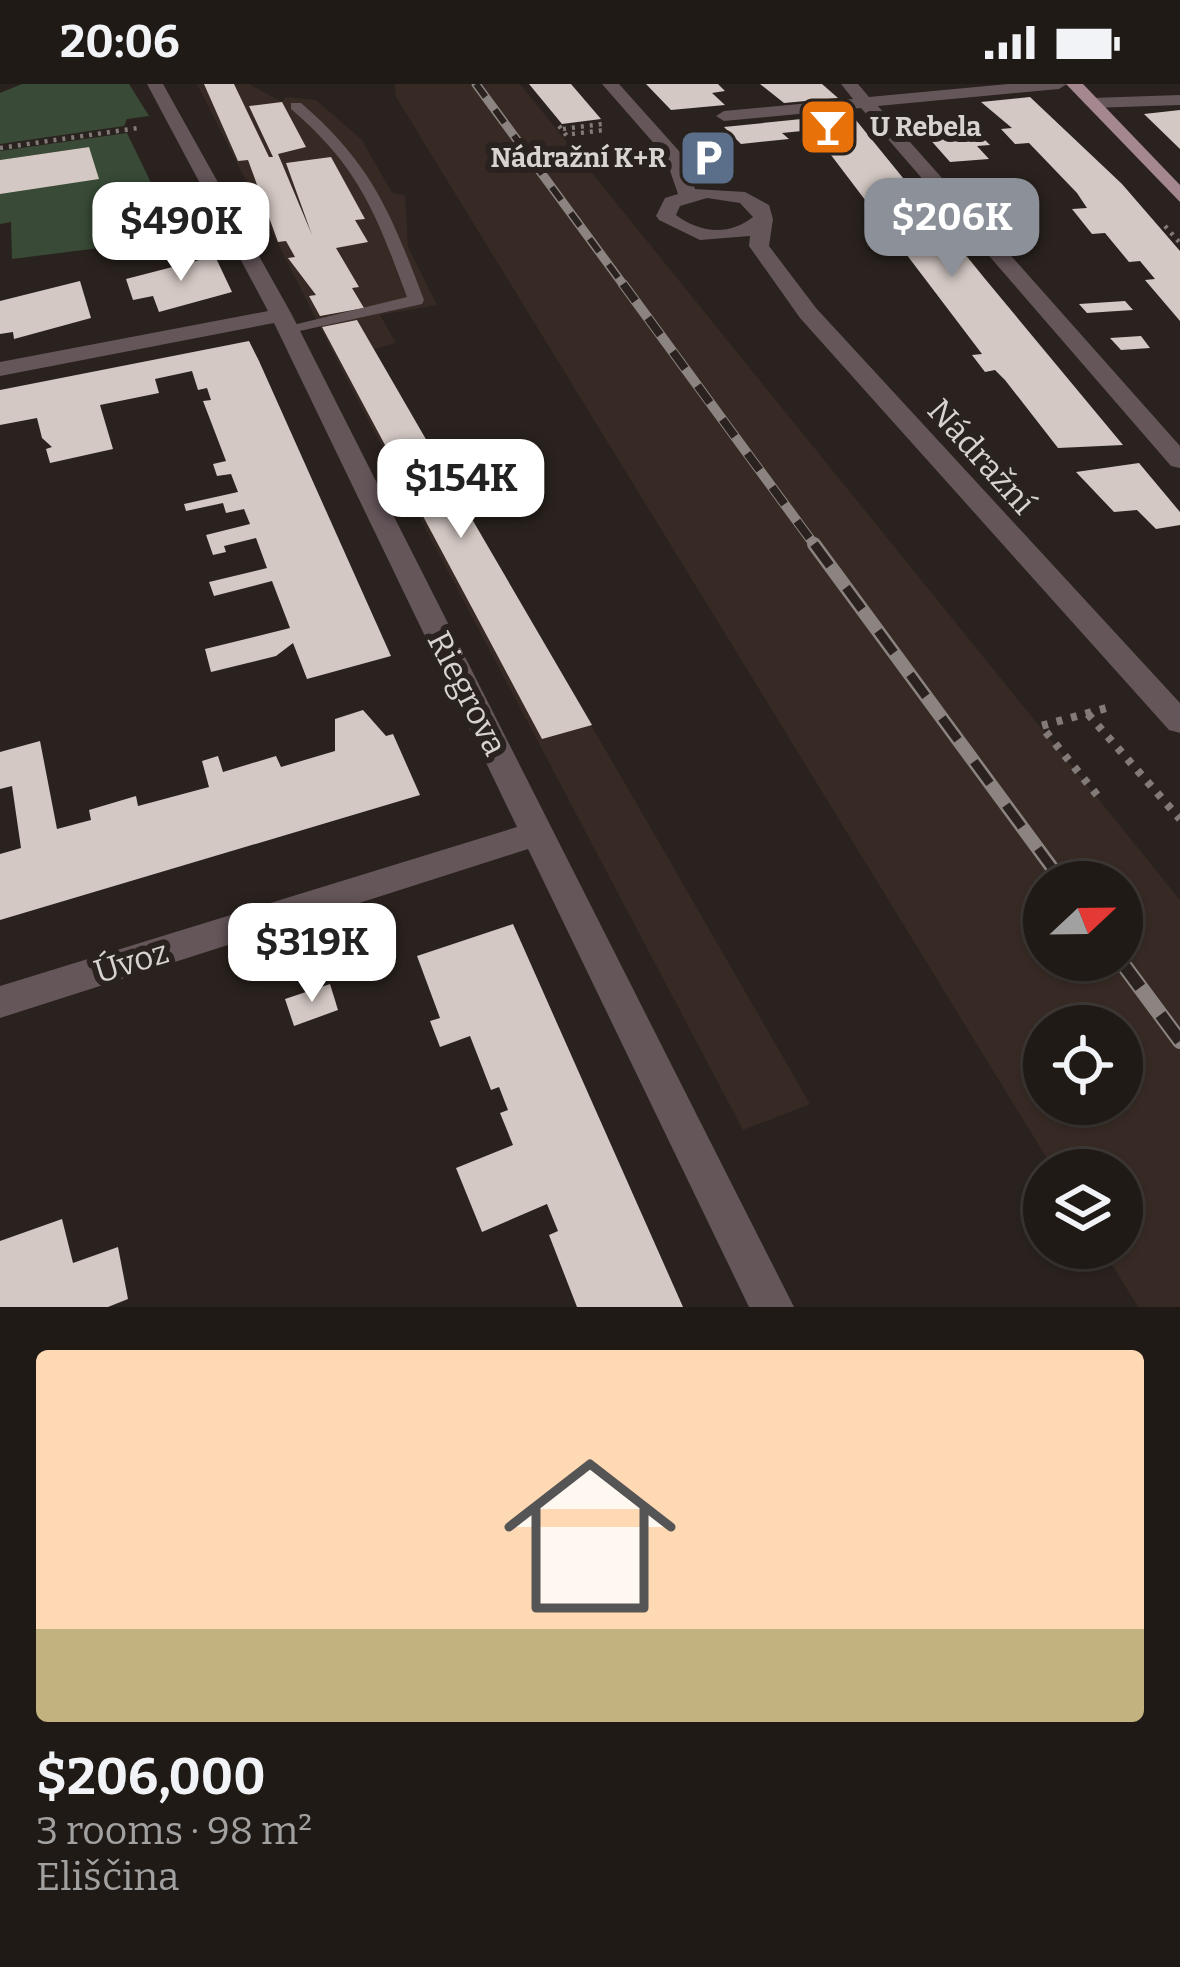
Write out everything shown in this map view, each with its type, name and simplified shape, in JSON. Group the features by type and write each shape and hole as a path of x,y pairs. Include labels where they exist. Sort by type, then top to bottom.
{"main road":[{"path":"1074,84 1180,196"}],"street":[{"name":"Riegrova","path":"155,84 283,322 772,1307"},
{"name":"Nádražní","path":"610,84 656,134 681,170 688,195 667,206 666,216 684,230 711,235"},
{"path":"849,84 1180,461"},
{"path":"724,116 1059,84"},
{"path":"1093,104 1180,100"},
{"name":"Nádražní","path":"656,134 762,209 759,246 808,313 1180,722"},
{"path":"688,195 736,195"},
{"path":"711,235 739,233 760,223"},
{"path":"711,235 808,313"},
{"path":"0,368 283,322"},
{"name":"Úvoz","path":"0,1002 538,833"}],"lane":[{"path":"283,322 416,300 372,186 345,145 296,106"}],"path":[{"path":"0,148 175,122"},
{"path":"563,128 615,122"},
{"path":"563,128 577,140"},
{"path":"563,128 596,173"},
{"path":"38,142 41,151"},
{"path":"498,143 506,154"},
{"path":"1097,795 1041,726 1088,714 1180,819"}],"shaded area":[{"path":"197,84 249,84 282,102 286,97 316,100 362,140 392,193 405,195 408,247 437,305 380,315 396,343 374,349 810,1104 743,1130 346,378"},
{"path":"395,84 520,84 1180,900 1180,1307 1138,1307 1115,1269 1143,1269 1143,1149 1041,1149 1026,1125 1143,1125 1143,1005 1023,1005 1023,1119 396,97"}],"green space":[{"path":"22,84 129,84 149,116 127,119 124,126 0,144 0,93"},
{"path":"127,133 154,189 180,186 202,235 12,259 11,222 0,224 0,194 89,147 0,160 0,151"}],"building":[{"path":"204,84 234,84 269,157 273,157 249,106 282,102 306,147 278,154 312,235 286,163 331,157 365,219 355,220 368,242 336,248 359,287 352,288 364,308 320,316 309,296 316,295 288,258 295,257 286,241 278,242 248,160 238,161"},
{"path":"529,84 571,84 601,119 562,124"},
{"path":"646,84 718,84 725,91 712,93 725,105 671,110"},
{"path":"760,84 822,84 838,98 784,103"},
{"path":"1030,97 1122,184 1180,251 1180,321 1145,280 1155,279 1140,261 1129,262 1105,233 1092,234 1072,209 1087,208 1077,193 1029,143 1015,144 1001,129 1012,128 981,102"},
{"path":"1180,110 1180,149 1144,114"},
{"path":"851,114 1123,445 1058,448 1005,380 995,370 985,372 972,355 982,354 812,130 782,133 789,139 741,144 724,127"},
{"path":"970,125 990,145 977,146 989,159 950,162 920,128"},
{"path":"89,147 99,179 0,194 0,160"},
{"path":"1002,181 1011,190 977,192 968,183"},
{"path":"215,256 232,292 159,312 153,296 133,300 126,279"},
{"path":"80,281 91,318 14,339 13,332 0,334 0,301"},
{"path":"1125,301 1133,310 1087,313 1079,304"},
{"path":"357,320 592,725 542,739 322,327"},
{"path":"1141,336 1150,348 1121,350 1110,338"},
{"path":"249,341 391,656 307,679 293,643 276,656 211,672 205,649 290,628 272,581 214,596 209,582 267,568 256,538 224,546 226,552 213,555 206,535 250,524 244,509 226,513 223,503 186,511 184,504 238,492 231,474 217,476 213,464 226,461 203,401 211,400 207,388 198,390 192,371 155,379 159,393 100,405 113,449 50,463 46,449 52,447 42,438 37,418 0,425 0,390"},
{"path":"1139,463 1180,512 1180,525 1156,529 1137,510 1114,512 1076,472"},
{"path":"363,710 386,736 393,734 420,795 0,920 0,854 21,848 12,786 0,789 0,752 40,741 57,829 91,820 89,810 136,796 138,806 209,787 202,761 218,756 223,772 276,756 281,767 335,751 335,719"},
{"path":"513,924 683,1307 577,1307 549,1235 558,1231 547,1204 482,1232 456,1168 513,1145 500,1113 508,1110 499,1087 491,1090 470,1036 440,1047 430,1021 440,1018 417,956"},
{"path":"330,984 338,1010 294,1026 285,999"},
{"path":"62,1219 73,1263 118,1247 128,1299 108,1307 0,1307 0,1241"}],"railway":[{"path":"476,84 625,287"},
{"path":"623,284 816,547"},
{"path":"814,544 1047,861"},
{"path":"1136,981 1180,1041"}],"place":[{"name":"U Rebela","path":"828,127"},
{"name":"Nádražní K+R","path":"708,158"}]}
